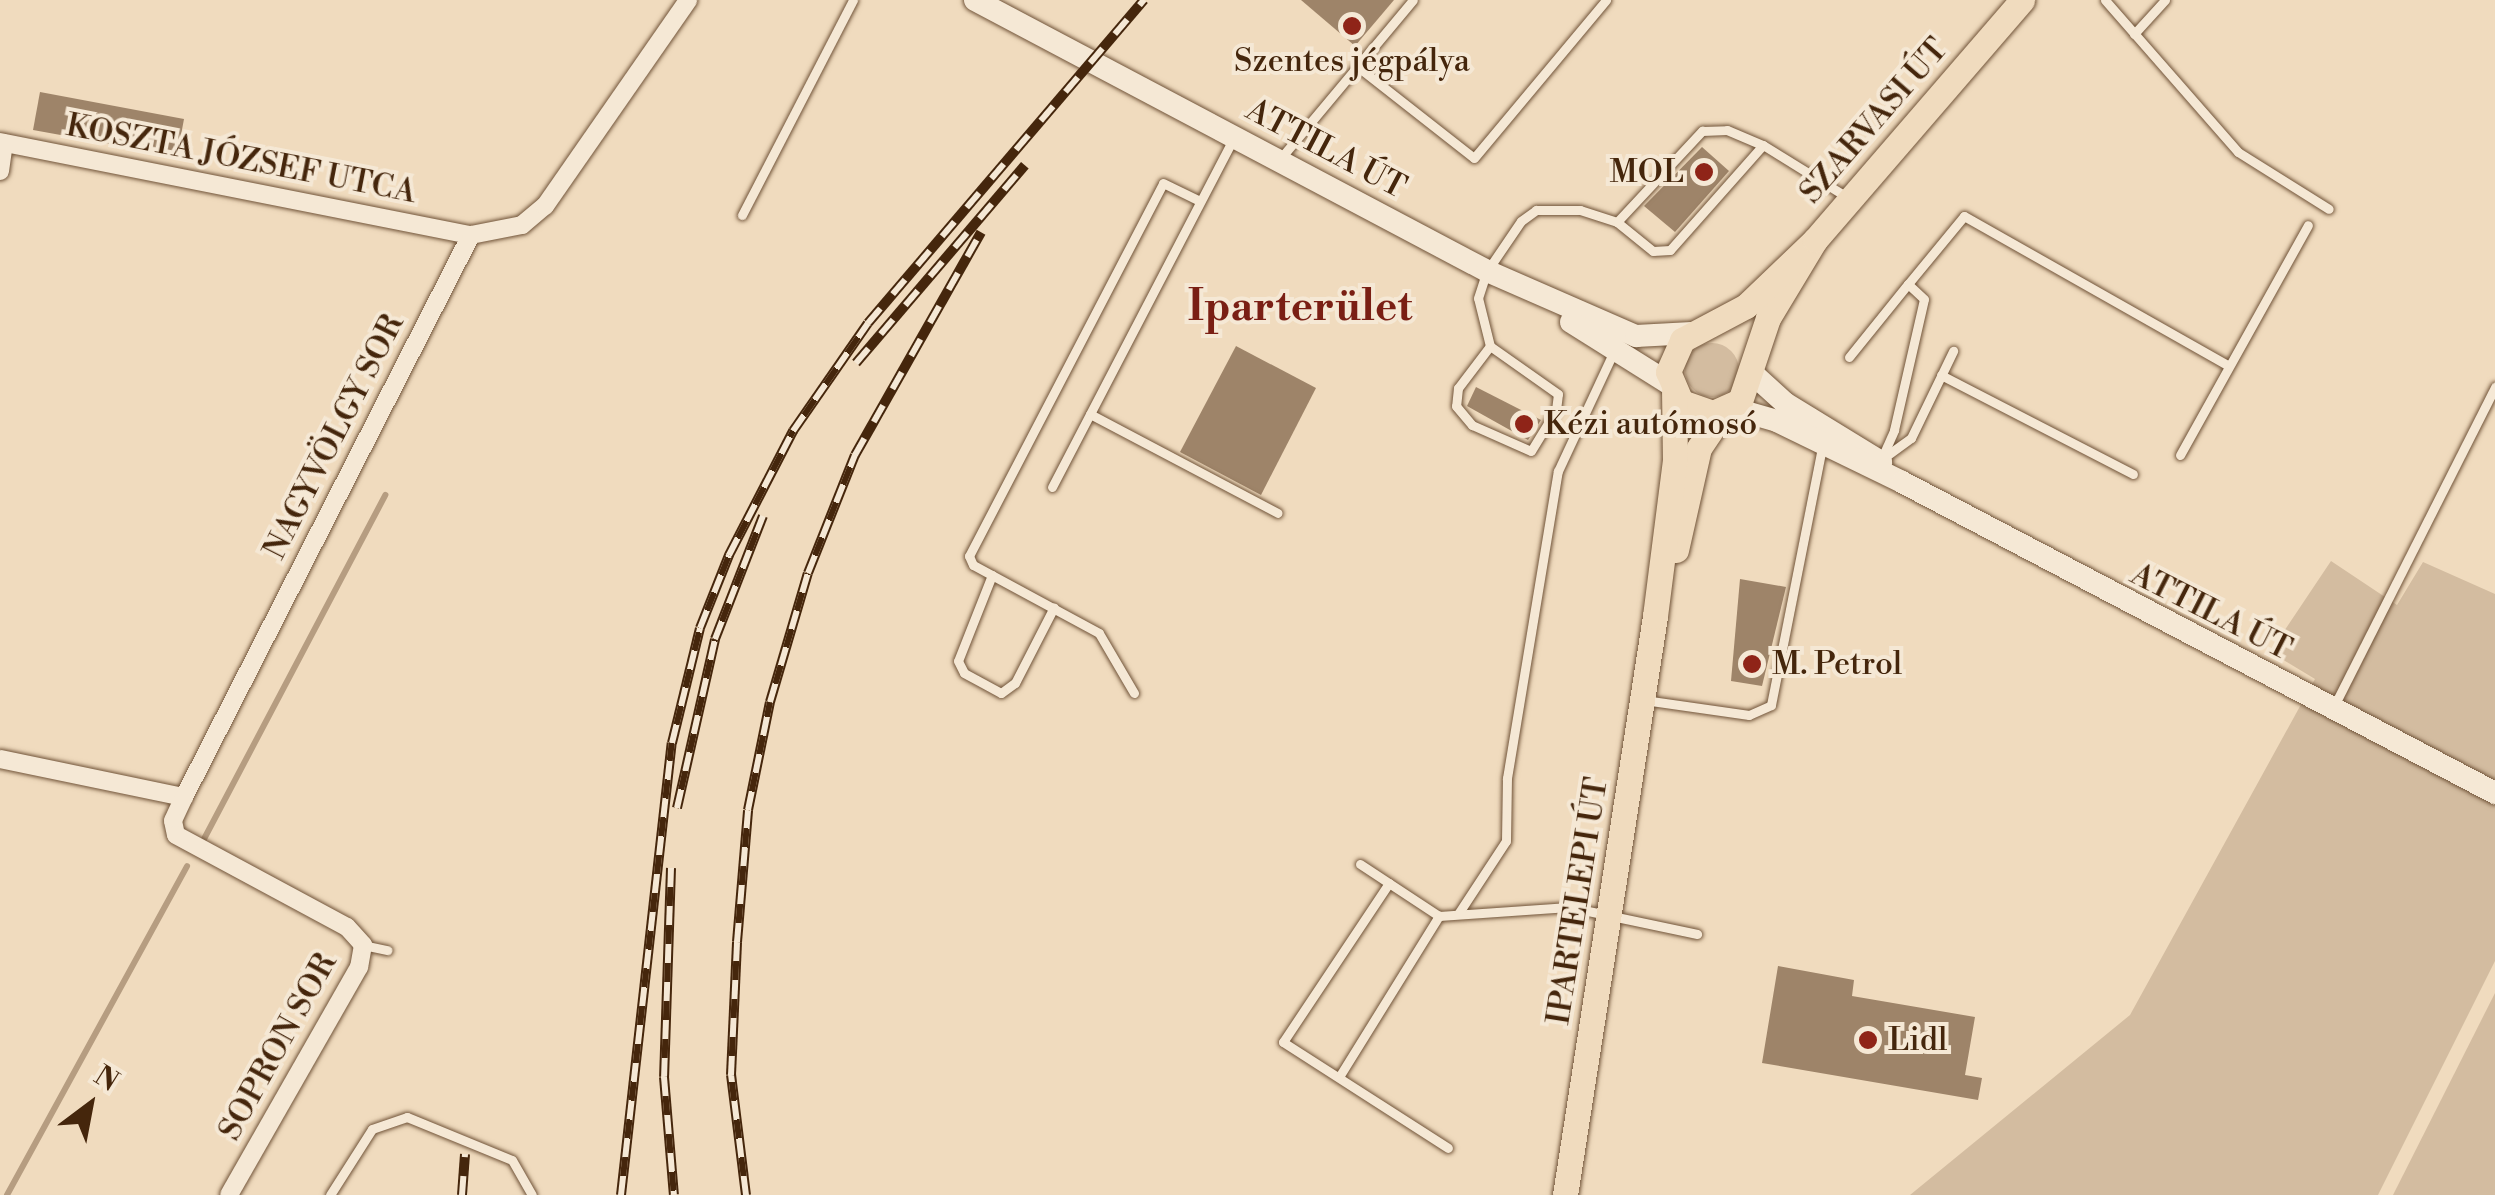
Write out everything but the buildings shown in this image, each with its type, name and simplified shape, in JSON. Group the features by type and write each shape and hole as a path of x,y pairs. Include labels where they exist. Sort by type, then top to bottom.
{"main road":[{"name":"SZARVASI ÚT","path":"1814,240 2022,0"},
{"name":"ATTILA ÚT","path":"987,3 1487,271 1615,348 1672,388"},
{"path":"1654,616 1675,460 1669,360 1697,331 1746,306 1814,240"},
{"path":"1654,616 1700,448 1728,409 1746,394 1768,318 1814,240"},
{"name":"ATTILA ÚT","path":"1487,271 1636,336 1697,331"},
{"path":"1697,331 1736,337 1753,370"},
{"name":"ATTILA ÚT","path":"1753,370 1785,403 1902,482 2332,711 2495,792"},
{"path":"1672,388 1702,412 1728,409"},
{"name":"ATTILA ÚT","path":"1728,409 1878,465"},
{"name":"IPARTELEPI ÚT","path":"1564,1195 1654,616"}],"street":[{"path":"471,235 522,225 545,206 688,0"},
{"path":"0,171 2,143"},
{"name":"KOSZTA JÓZSEF UTCA","path":"2,143 471,235"},
{"name":"NAGYVÖLGY SOR","path":"184,796 471,235"},
{"path":"0,759 184,796"},
{"name":"SOPRON SOR","path":"184,796 173,821 176,835 348,927 363,945 360,967 229,1195"}],"lane":[{"path":"742,215 853,0"},
{"path":"1278,161 1413,0"},
{"path":"1358,67 1474,158 1606,0"},
{"path":"2105,0 2238,152 2329,209"},
{"path":"2134,34 2164,0"},
{"path":"1617,222 1702,130 1727,130 1762,146 1850,198"},
{"path":"1052,487 1198,200 1234,138"},
{"path":"1490,346 1458,388 1456,406 1472,425 1531,451 1556,410 1558,394 1490,346 1478,298 1487,271 1536,210 1580,210 1617,222 1653,251 1670,250 1762,146"},
{"path":"1134,693 1099,633 972,565 971,549 1163,183 1198,200"},
{"path":"1849,357 1964,216 2227,365"},
{"path":"2180,455 2308,225"},
{"path":"1878,465 1894,430 1924,299 1908,284"},
{"path":"1458,914 1506,841 1508,778 1558,472 1615,348"},
{"path":"1878,465 1905,446 1954,350"},
{"path":"1942,375 2133,474"},
{"path":"2332,711 2495,387"},
{"path":"1090,414 1278,512"},
{"path":"1642,699 1749,715 1771,705 1822,444"},
{"path":"992,575 958,661 1001,693 1012,689 1054,607"},
{"path":"1360,864 1440,916 1569,907 1697,934"},
{"path":"1389,882 1283,1042 1448,1148"},
{"path":"1338,1078 1440,916"},
{"path":"363,945 388,950"},
{"path":"330,1195 372,1129 407,1117 512,1160 532,1195"}],"shaded area":[{"path":"1712,343 1731,351 1739,370 1731,389 1712,397 1693,389 1685,370 1693,351"},
{"path":"2331,561 2397,605 2423,562 2495,594 2495,961 2378,1195 1910,1195 2130,1015 2315,679 2270,652"},
{"path":"2495,993 2495,1195 2393,1195"}],"waterway":[{"path":"204,839 385,495"},
{"path":"7,1195 187,866"}],"railway":[{"path":"621,1195 672,743 700,628 729,555 793,431 868,323 1144,0"},
{"path":"856,363 1025,165"},
{"path":"746,1195 731,1075 737,942 748,810 770,702 808,573 855,455 981,232"},
{"path":"677,808 715,639 763,516"},
{"path":"671,868 664,1077 674,1195"},
{"path":"462,1195 465,1154"}],"place":[{"name":"Szentes jégpálya","path":"1352,26"},
{"name":"MOL","path":"1704,172"},
{"name":"Kézi autómosó","path":"1524,424"},
{"name":"M. Petrol","path":"1752,664"},
{"name":"Lidl","path":"1868,1040"}],"district":[{"name":"Iparterület","path":"1300,308"}]}
